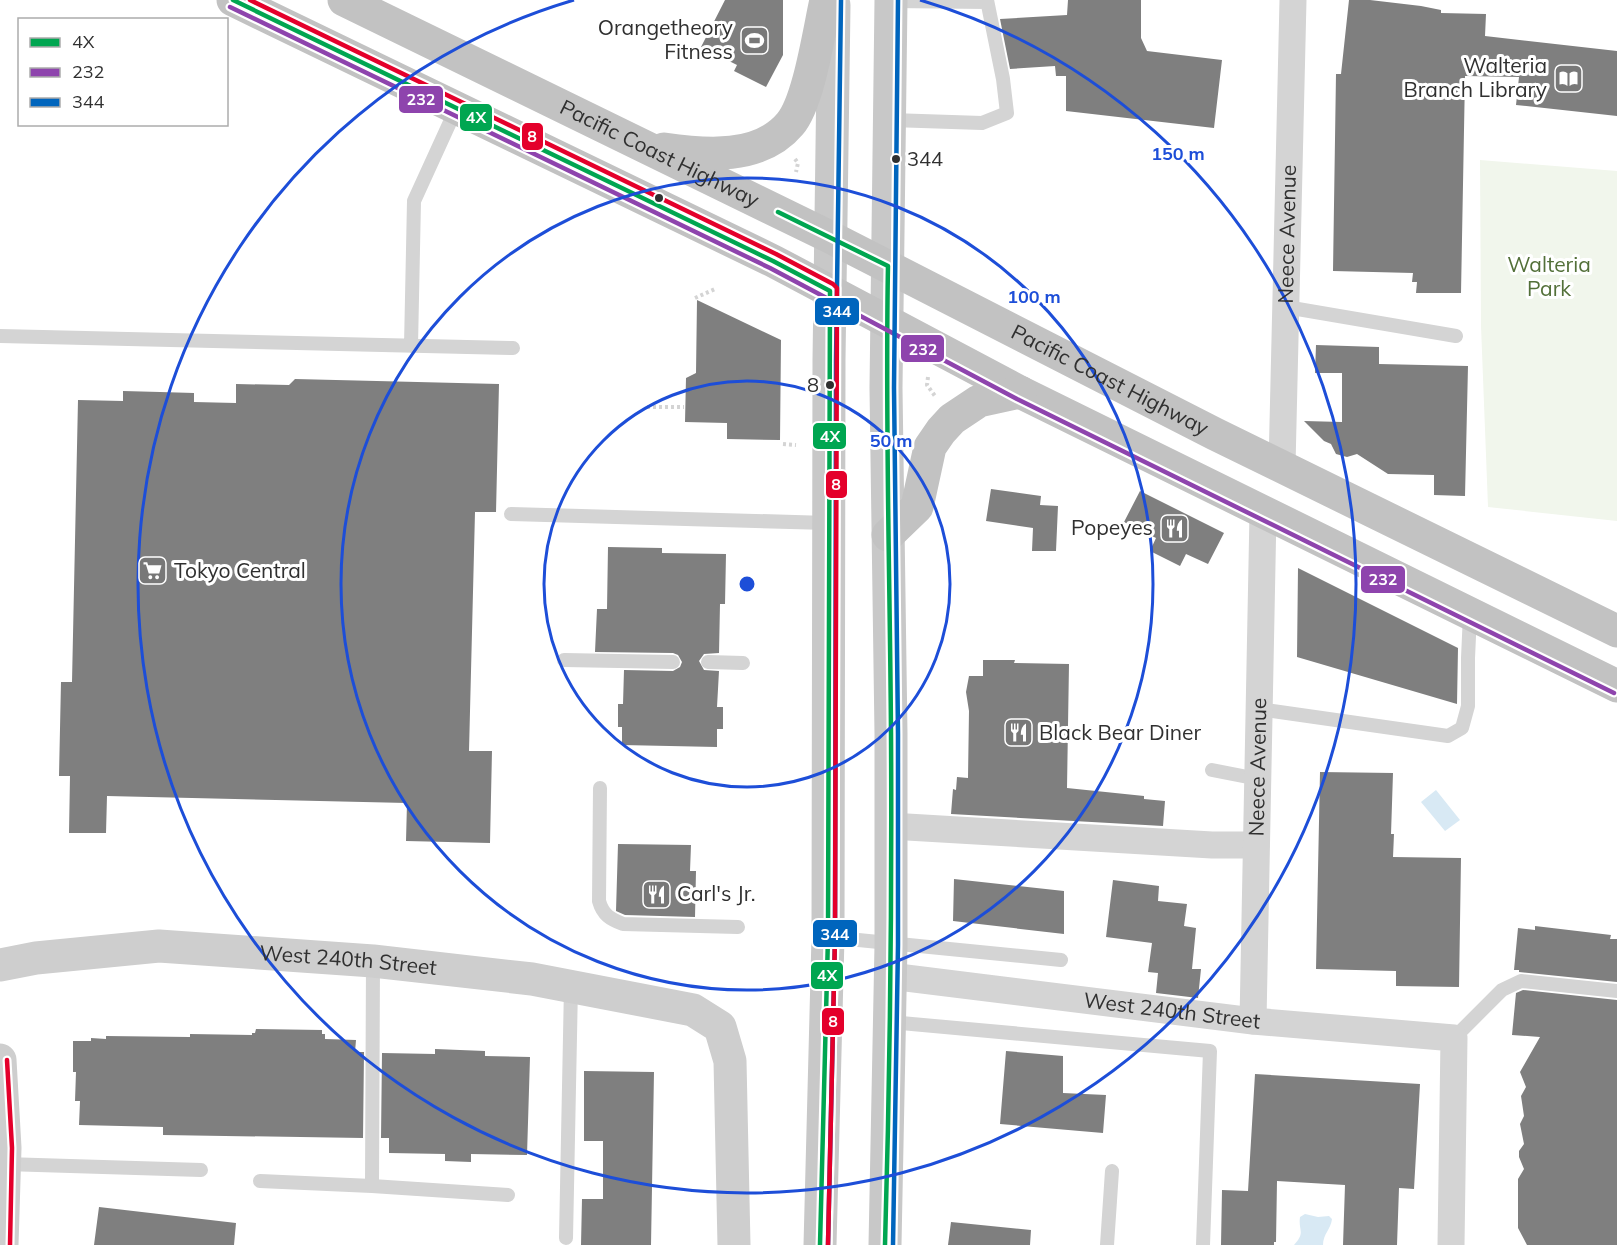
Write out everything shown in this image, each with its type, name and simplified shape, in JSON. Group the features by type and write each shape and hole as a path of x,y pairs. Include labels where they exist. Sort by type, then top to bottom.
{"highway":[{"path":"233,0 773,261 1020,392 1617,686"},
{"name":"Pacific Coast Highway","path":"344,0 830,237 1205,429 1617,631"},
{"path":"645,146 724,153 760,147 778,135 791,123 805,95 826,0"},
{"path":"888,536 917,507 930,447 952,419 979,401 1020,392"}],"main road":[{"path":"820,1245 828,937 828,523 834,0"},
{"path":"885,1245 890,1022 891,734 886,388 891,0"}],"street":[{"name":"Neece Avenue","path":"1282,466 1293,0"},
{"name":"Neece Avenue","path":"1253,1021 1263,513"},
{"path":"890,826 1212,845 1256,845"},
{"name":"West 240th Street","path":"0,964 36,958 159,946 373,961 532,979 693,1010 720,1027 730,1061 734,1245"},
{"name":"West 240th Street","path":"890,960 1253,1021 1454,1038"},
{"path":"1450,1245 1454,1038"},
{"path":"0,1060 5,1164 2,1245"}],"lane":[{"path":"891,0 987,1 1003,79 1007,114 982,123 891,120"},
{"path":"411,346 414,201 456,109"},
{"path":"1286,307 1456,336"},
{"path":"0,336 513,348"},
{"path":"511,514 828,523"},
{"path":"1259,709 1448,736 1462,728 1468,706 1467,658 1470,615"},
{"path":"564,660 673,662"},
{"path":"708,662 742,663"},
{"path":"1212,770 1258,779"},
{"path":"600,788 599,901 602,911 610,919 623,924 738,927"},
{"path":"828,937 890,960 1061,960"},
{"path":"372,1186 373,961"},
{"path":"1454,1038 1502,990 1521,981 1617,991"},
{"path":"566,1238 571,986"},
{"path":"890,1022 1210,1051 1203,1245"},
{"path":"5,1164 201,1170"},
{"path":"1107,1245 1112,1171"},
{"path":"260,1181 508,1196"}],"path":[{"path":"695,298 715,289"},
{"path":"927,385 928,377"},
{"path":"919,382 927,385 938,399"},
{"path":"647,407 684,407"},
{"path":"783,444 796,445"}],"green space":[{"name":"Walteria Park","path":"1480,160 1617,171 1617,521 1488,507 1481,326"}],"water":[{"path":"1436,790 1460,820 1445,831 1421,802"},
{"path":"1305,1214 1318,1217 1329,1216 1332,1219 1323,1245 1294,1245 1301,1234 1300,1217"}],"building":[{"path":"725,0 783,0 783,55 766,87 734,71 737,65 701,47"},
{"path":"1068,0 1141,0 1141,38 1147,51 1222,60 1214,128 1066,111 1066,76 1056,76 1055,66 1010,69 1000,19 1067,15"},
{"path":"1349,0 1421,6 1441,10 1441,13 1486,14 1485,36 1617,51 1617,116 1516,105 1519,77 1465,76 1461,293 1416,293 1417,282 1412,282 1413,273 1333,271 1336,74 1341,74"},
{"path":"697,300 781,340 780,440 727,439 727,423 685,422 686,378 696,373"},
{"path":"1316,345 1379,347 1379,364 1468,366 1465,496 1434,495 1434,475 1388,474 1357,454 1347,457 1336,454 1331,444 1324,441 1304,421 1342,422 1342,373 1315,373"},
{"path":"295,379 499,384 496,512 475,512 469,751 492,751 490,843 406,841 407,803 107,796 106,833 69,833 70,776 59,776 61,682 72,682 78,400 123,401 123,391 194,393 194,402 236,403 236,384 289,385"},
{"path":"991,489 1041,496 1040,505 1058,506 1056,551 1032,551 1033,528 986,521"},
{"name":"Popeyes","path":"1140,491 1224,533 1208,564 1186,554 1180,566 1150,551 1156,538 1124,522"},
{"path":"608,547 662,548 662,553 726,554 725,604 720,604 719,653 704,654 699,661 704,670 719,671 717,707 723,707 723,729 717,729 717,747 622,745 622,727 618,727 618,704 623,704 624,670 673,671 680,667 682,662 678,655 673,653 595,652 597,609 607,609"},
{"path":"1298,568 1458,648 1457,704 1297,657"},
{"path":"983,660 1069,664 1067,788 1144,796 1144,799 1165,801 1163,826 951,814 953,789 956,790 957,777 968,778 969,711 966,692 969,676 983,676"},
{"path":"1320,772 1393,773 1391,834 1394,834 1393,857 1461,858 1459,987 1396,986 1396,971 1316,969"},
{"name":"Carl's Jr.","path":"618,844 691,845 690,871 696,871 695,917 625,915 616,911"},
{"path":"954,879 1064,891 1064,934 953,921"},
{"path":"1113,880 1159,886 1158,901 1187,904 1184,926 1196,928 1192,969 1201,969 1198,998 1156,993 1158,973 1148,972 1152,943 1106,937"},
{"path":"1535,926 1611,935 1610,939 1617,939 1617,982 1514,970 1518,928 1535,930"},
{"path":"1523,990 1617,1000 1617,1245 1527,1245 1518,1228 1518,1179 1524,1169 1519,1157 1519,1151 1524,1144 1520,1124 1524,1116 1521,1096 1526,1087 1520,1072 1540,1037 1512,1035 1516,993"},
{"path":"256,1029 322,1030 325,1039 356,1040 355,1052 364,1052 363,1138 163,1135 163,1127 79,1125 80,1101 75,1101 76,1072 73,1072 73,1041 91,1041 91,1038 106,1039 106,1036 252,1035"},
{"path":"435,1049 485,1051 485,1056 530,1057 527,1155 471,1154 471,1162 445,1161 445,1154 389,1153 389,1138 381,1138 382,1053 435,1054"},
{"path":"1006,1051 1063,1056 1063,1093 1106,1095 1103,1133 1000,1124"},
{"path":"584,1071 654,1072 651,1245 581,1245 582,1199 603,1199 603,1141 584,1141"},
{"path":"1255,1074 1420,1084 1414,1189 1399,1188 1397,1245 1343,1245 1345,1185 1277,1181 1276,1242 1274,1245 1221,1245 1222,1190 1248,1191"},
{"path":"99,1207 236,1223 234,1245 94,1245"},
{"path":"951,1222 1031,1230 1030,1245 948,1245"}],"transit line":[{"name":"4X","path":"233,0 773,261 830,291 828,937 820,1245"},
{"name":"8","path":"250,0 776,254 837,288 835,937 828,1245"},
{"name":"344","path":"828,1245 835,937 836,360 841,0"},
{"name":"344","path":"893,1245 898,945 894,388 898,0"},
{"name":"232","path":"230,7 770,268 1017,399 1614,693"},
{"name":"4X","path":"778,212 888,266 887,441 891,861 885,1245"},
{"name":"8","path":"7,1060 12,1148 10,1245"}],"place":[{"name":"Orangetheory Fitness","path":"754,40"},
{"name":"Walteria Branch Library","path":"1568,78"},
{"name":"344","path":"896,159"},
{"name":"8","path":"830,385"},
{"name":"Popeyes","path":"1174,528"},
{"name":"Tokyo Central","path":"153,571"},
{"name":"Black Bear Diner","path":"1018,733"},
{"name":"Carl's Jr.","path":"656,894"}]}
